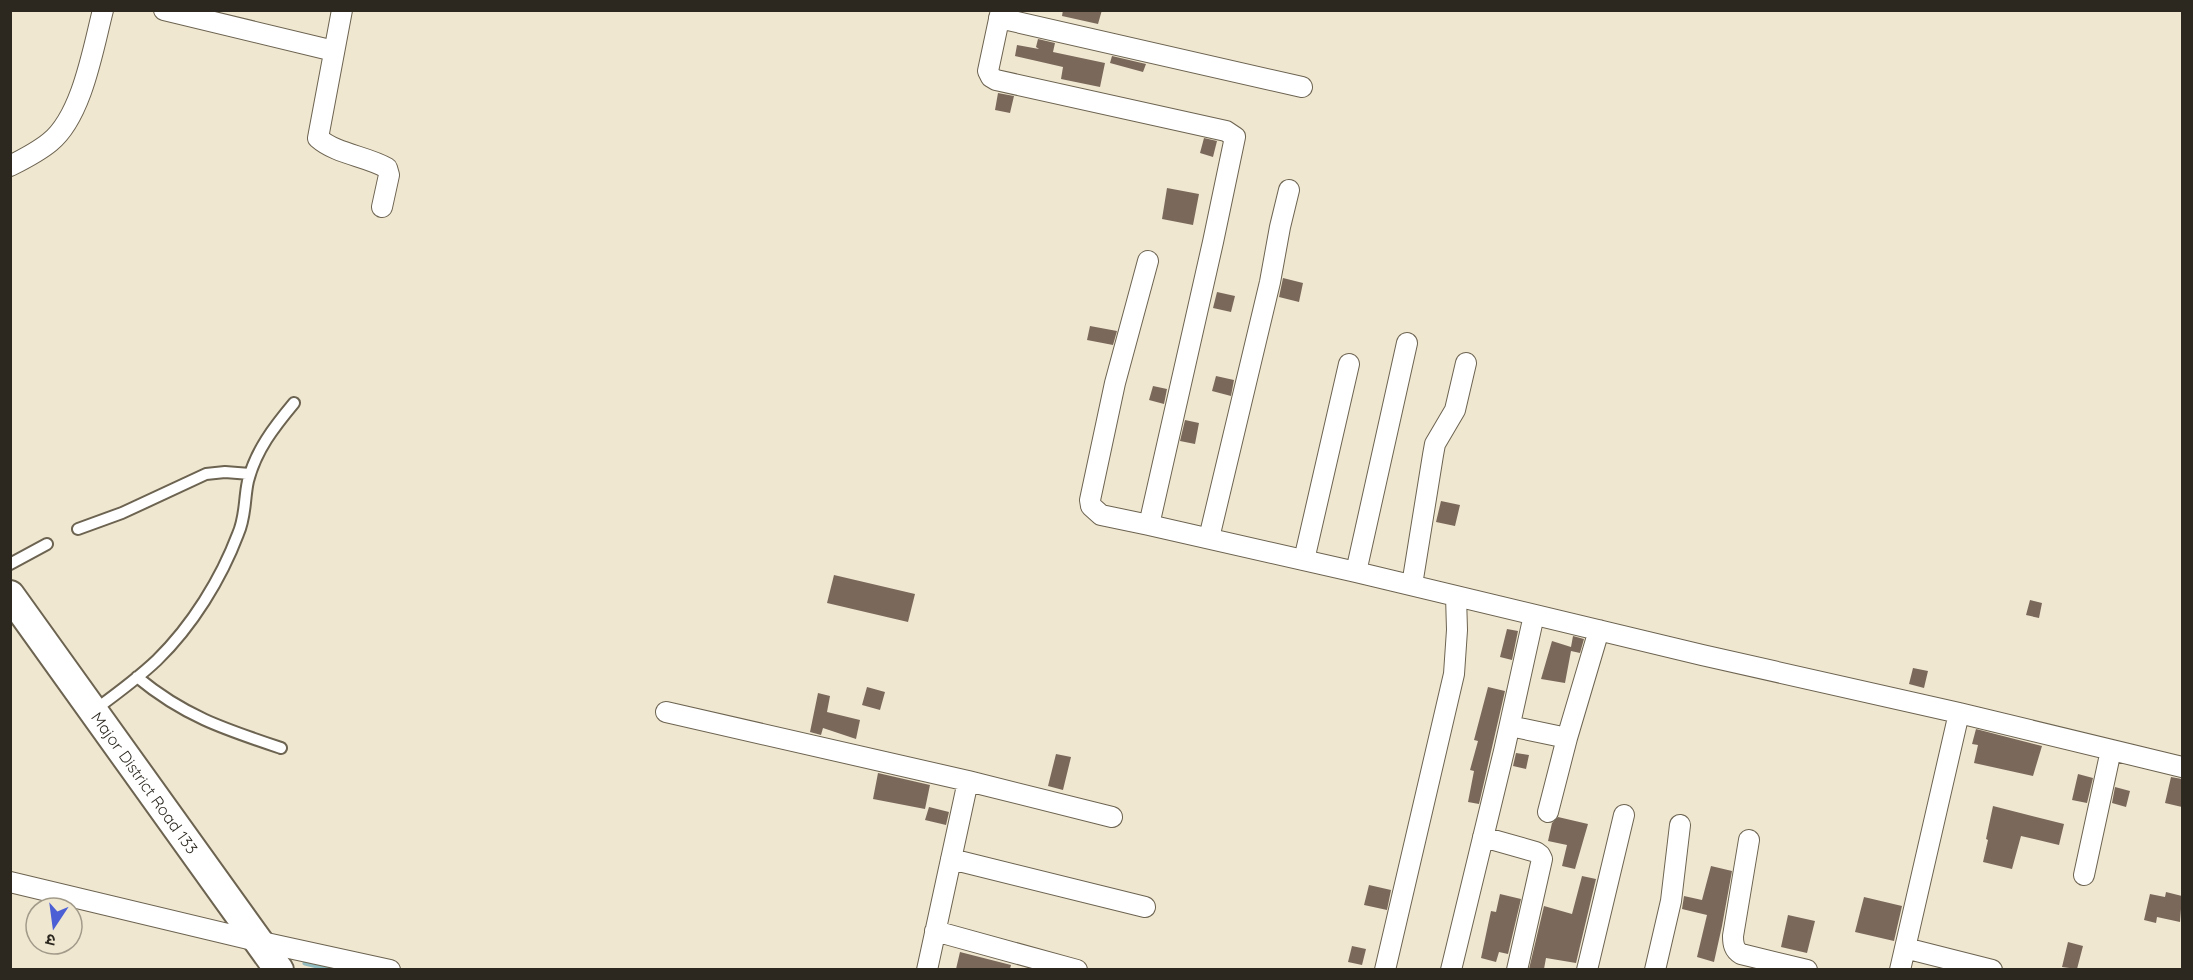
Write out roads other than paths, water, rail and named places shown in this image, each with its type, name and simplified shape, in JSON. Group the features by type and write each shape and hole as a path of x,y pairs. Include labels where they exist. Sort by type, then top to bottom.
{"main road":[{"name":"Major District Road 133","path":"10,595 279,969"}],"street":[{"path":"10,166 52,141 69,116 81,93 103,10"},
{"path":"164,10 334,51"},
{"path":"342,10 318,138 325,144 376,161 387,168 389,175 382,207"},
{"path":"1149,525 1235,137 1226,132 996,80 988,71 1000,14 1302,87"},
{"path":"1209,538 1268,294 1289,190"},
{"path":"1148,261 1115,383 1090,500 1095,512 1101,515 1412,585 2182,767"},
{"path":"1356,572 1407,343"},
{"path":"1412,585 1432,455 1440,434 1455,410 1466,363"},
{"path":"1304,560 1348,364"},
{"path":"1385,969 1454,674 1457,630 1456,596"},
{"path":"1451,969 1510,726 1534,615"},
{"path":"1548,812 1599,630"},
{"path":"666,712 968,781 1112,817"},
{"path":"1900,969 1959,713"},
{"path":"1510,726 1567,738"},
{"path":"2084,875 2111,750"},
{"path":"927,969 968,781"},
{"path":"1587,969 1624,815"},
{"path":"1655,969 1671,901 1680,825"},
{"path":"1483,837 1536,852 1542,859 1517,969"},
{"path":"1749,840 1733,944 1741,954 1807,969"},
{"path":"951,859 1145,907"},
{"path":"10,882 257,941 390,969"},
{"path":"935,931 1077,969"},
{"path":"1905,948 1992,969"}],"lane":[{"path":"93,711 137,677 176,640 212,588 238,534 246,508 247,483 250,474 269,432 294,403"},
{"path":"78,529 122,513 206,474 225,472 250,474"},
{"path":"10,564 47,544"},
{"path":"137,677 195,717 281,748"}],"waterway":[{"path":"305,963 334,970"}]}
